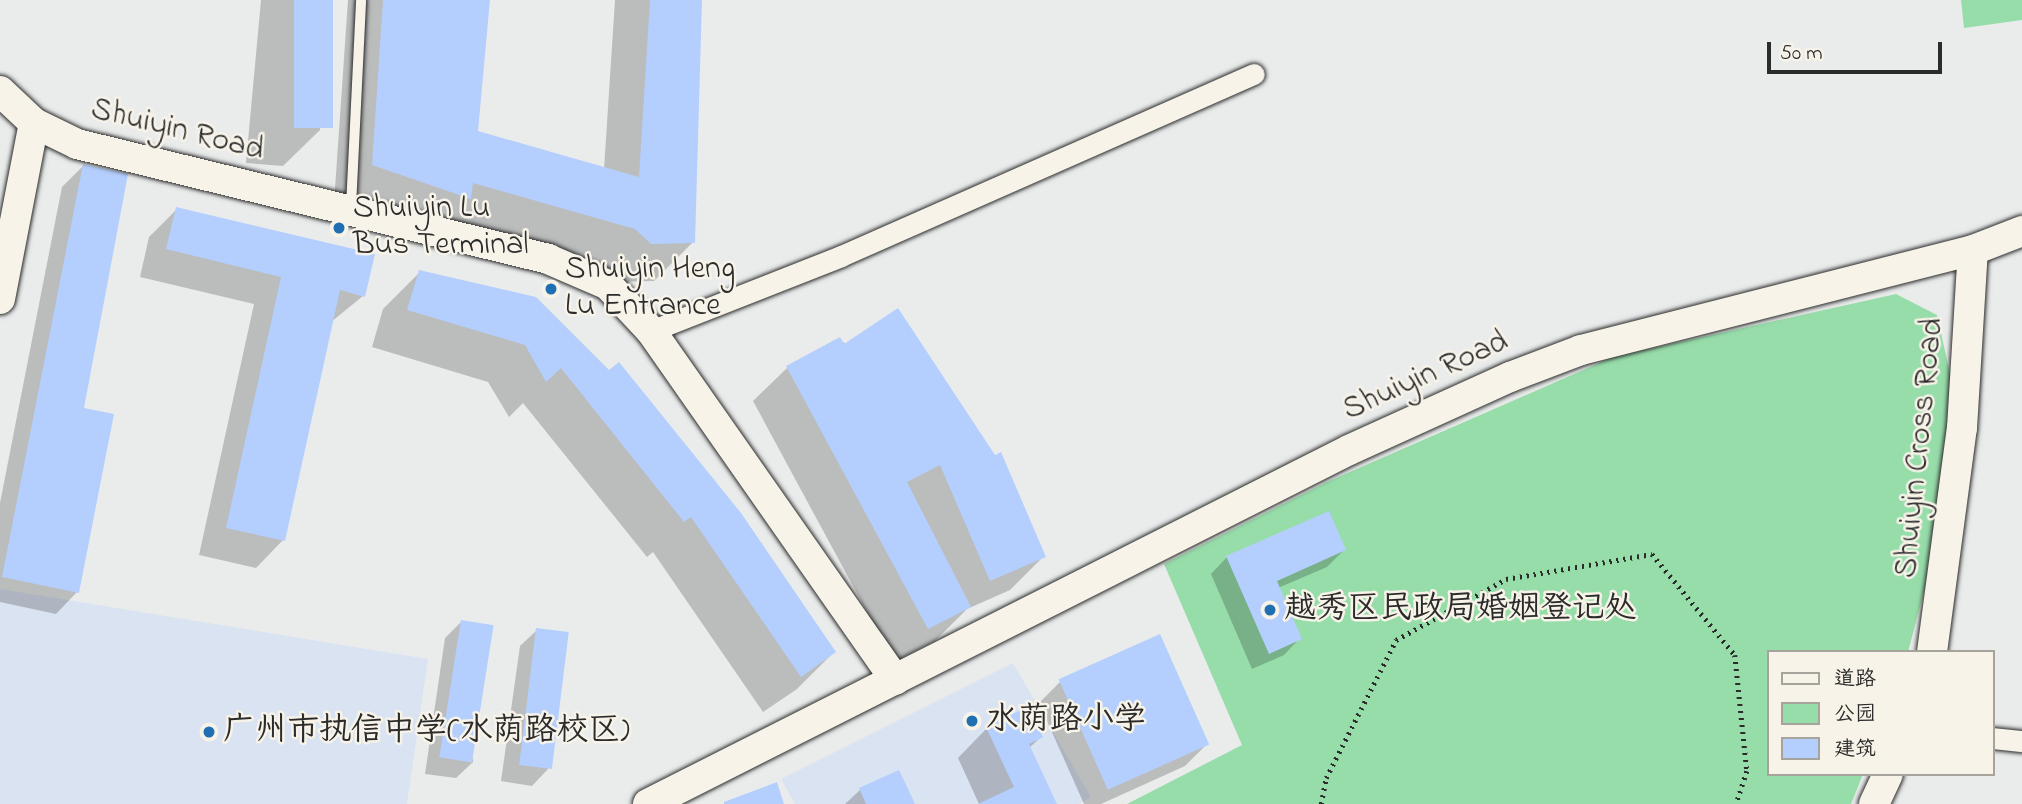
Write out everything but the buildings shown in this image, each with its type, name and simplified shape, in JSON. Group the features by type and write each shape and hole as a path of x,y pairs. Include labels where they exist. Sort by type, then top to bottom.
{"street":[{"path":"651,331 842,256 1254,74"},
{"name":"Shuiyin Road","path":"0,91 34,123 111,153 351,210 587,274 608,285 651,331 895,680"},
{"path":"0,299 34,123"},
{"name":"Shuiyin Road","path":"648,804 1349,450 1510,377 1581,349 1973,250 2022,232"},
{"name":"Shuiyin Cross Road","path":"1932,650 1962,428 1973,250"},
{"path":"1994,738 2022,741"},
{"path":"1874,804 1887,776"}],"lane":[{"path":"351,210 361,0"}],"path":[{"path":"1321,804 1326,778 1396,640 1506,579 1652,554 1735,655 1747,771 1736,804"}],"shaded area":[{"name":"广州市执信中学(水荫路校区)","path":"0,589 428,659 407,804 0,804"},
{"name":"水荫路小学","path":"1013,663 1091,797 1079,804 795,804 781,779"}],"green space":[{"path":"1961,0 2022,0 2022,20 1964,28"},
{"path":"1896,294 1937,315 1955,396 1940,531 1909,650 1766,650 1766,776 1862,776 1851,804 1127,804 1242,745 1164,564 1327,482 1613,357"}],"place":[{"name":"Shuiyin Lu Bus Terminal","path":"339,228"},
{"name":"Shuiyin Heng Lu Entrance","path":"551,289"},
{"name":"越秀区民政局婚姻登记处","path":"1270,610"},
{"name":"水荫路小学","path":"972,721"},
{"name":"广州市执信中学(水荫路校区)","path":"209,732"}]}
